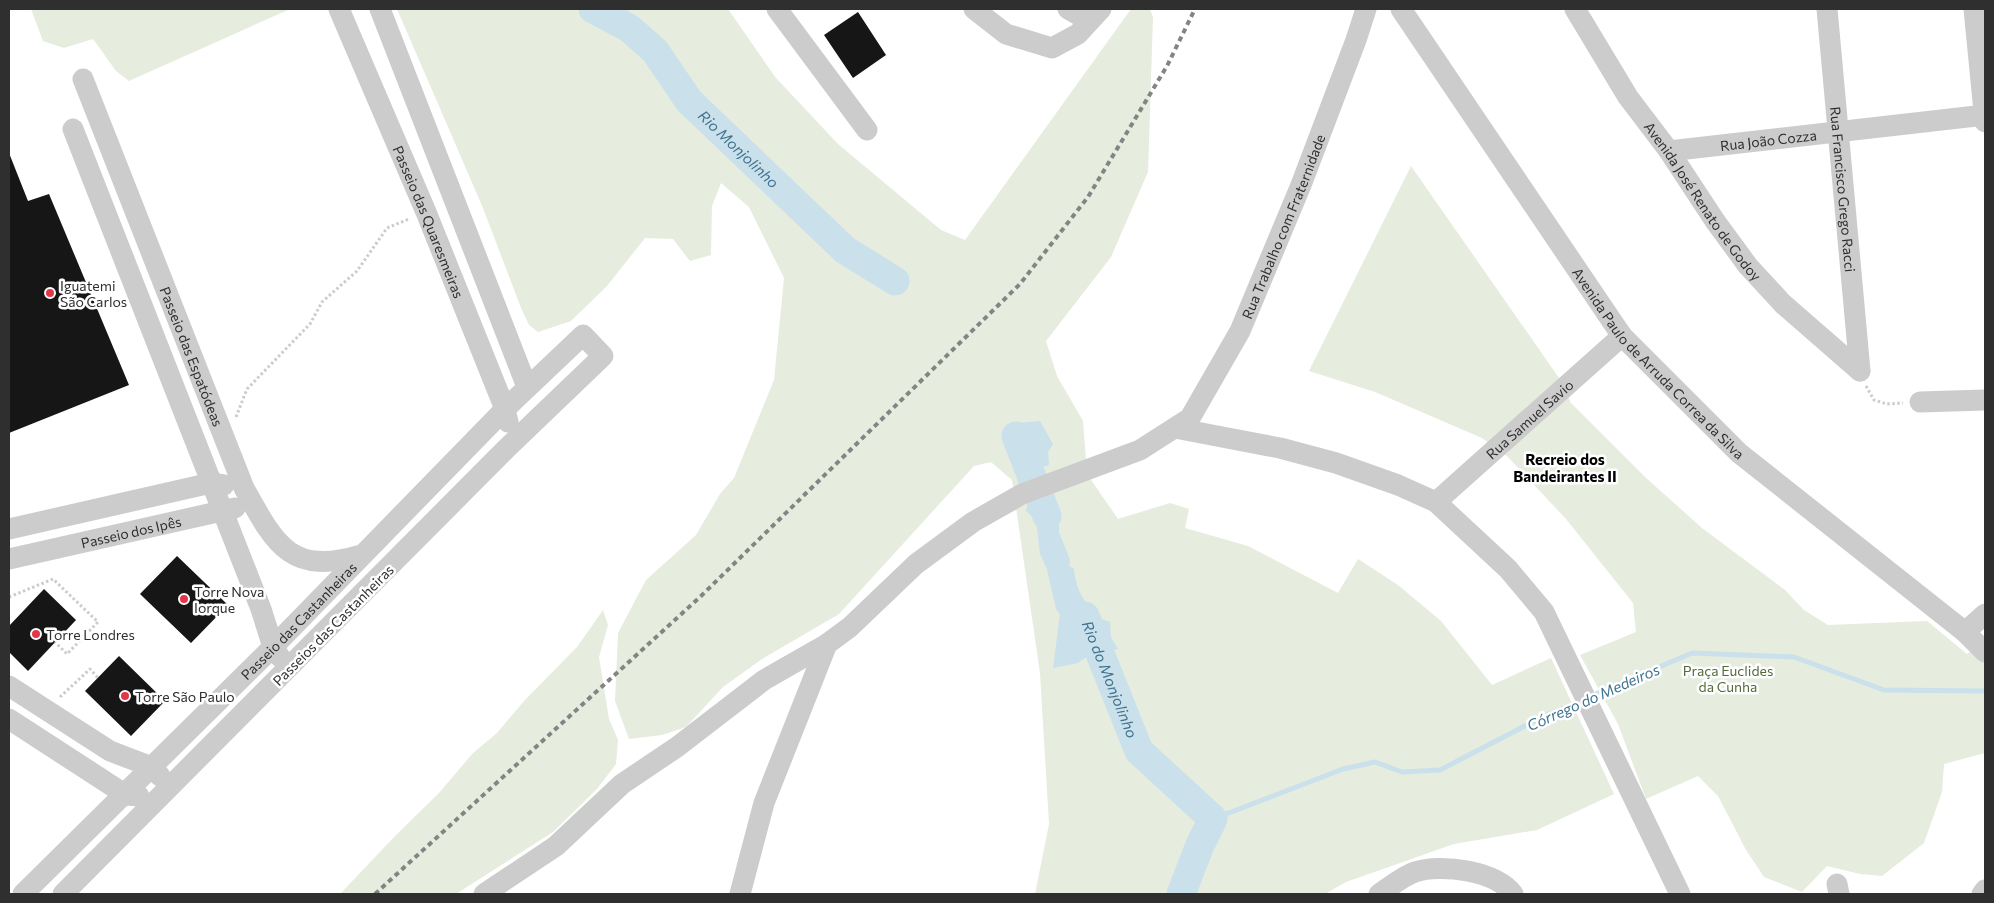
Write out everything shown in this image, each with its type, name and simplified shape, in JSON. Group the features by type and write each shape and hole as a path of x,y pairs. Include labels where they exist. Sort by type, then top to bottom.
{"street":[{"name":"Passeio das Quaresmeiras","path":"339,9 426,212 505,409 508,419 506,449"},
{"path":"380,9 527,387 505,409"},
{"path":"777,9 867,130"},
{"path":"974,9 1006,34 1052,48 1078,34 1095,15 1068,9"},
{"name":"Rua Trabalho com Fraternidade","path":"484,894 556,846 622,784 677,746 764,680 827,644 850,626 916,564 973,522 1022,494 1140,450 1190,418 1240,331 1301,185 1366,9"},
{"name":"Avenida Paulo de Arruda Correa da Silva","path":"1400,9 1622,336 1739,453 1965,632 1985,652"},
{"name":"Avenida José Renato de Godoy","path":"1575,9 1628,97 1670,150 1715,221 1748,266 1783,304 1860,371"},
{"name":"Rua Francisco Grego Racci","path":"1827,9 1860,371"},
{"path":"1974,9 1985,118"},
{"name":"Passeio das Espatódeas","path":"83,79 248,496 271,535 279,544 298,557 333,562 362,555"},
{"name":"Rua João Cozza","path":"1670,150 1985,118"},
{"name":"Passeio das Espatódeas","path":"73,130 223,511 273,647"},
{"name":"Passeios das Castanheiras","path":"63,894 325,634 506,449 603,356 583,335 527,387"},
{"name":"Rua Samuel Savio","path":"1436,502 1622,336"},
{"path":"1920,402 1985,400"},
{"name":"Passeio das Castanheiras","path":"23,894 273,647 505,409"},
{"path":"1175,428 1280,448 1336,463 1398,485 1436,502 1508,569 1544,612 1570,662 1602,733 1680,894"},
{"path":"9,529 211,483 248,496"},
{"name":"Passeio dos Ipês","path":"9,559 223,511 248,496"},
{"path":"125,502 132,531"},
{"path":"326,591 347,611"},
{"path":"260,609 325,634"},
{"path":"1965,632 1985,614"},
{"path":"740,894 764,803 827,644"},
{"path":"273,647 291,668"},
{"path":"9,686 110,751 152,766 170,788"},
{"path":"9,719 92,773 120,799 132,826"},
{"path":"92,773 104,762 110,751"},
{"path":"120,799 145,796 152,806"},
{"path":"1379,894 1415,872 1442,868 1482,875 1501,884 1513,894"},
{"path":"1982,894 1985,890"}],"path":[{"path":"219,425 235,419 247,389 310,324 322,302 357,271 387,228 426,212"},
{"path":"1860,371 1868,393 1874,400 1887,404 1920,402"},
{"path":"9,598 53,580 98,622 66,654 55,642"},
{"path":"60,697 90,669 98,678"}],"green space":[{"path":"31,9 290,9 129,81 116,71 93,39 64,48 43,41"},
{"path":"397,9 728,9 776,78 838,144 941,230 965,240 1131,9 1150,9 1153,17 1148,172 1111,257 1046,341 1057,376 1083,421 1087,474 1118,519 1170,503 1189,509 1185,528 1248,546 1338,593 1358,559 1398,585 1441,621 1492,685 1551,658 1614,794 1537,830 1454,844 1346,882 1325,894 1035,894 1049,824 1040,673 1012,480 991,462 974,466 839,614 762,659 723,687 686,727 662,735 629,739 615,701 618,633 646,580 696,535 720,494 734,478 774,380 784,278 749,207 721,183 712,206 711,255 690,261 673,239 645,238 607,286 571,321 538,332 529,325 521,308 483,208"},
{"name":"Praça Euclides da Cunha","path":"1411,166 1559,378 1571,403 1645,477 1702,528 1785,590 1804,610 1828,625 1927,621 1967,654 1985,640 1985,753 1944,764 1942,792 1924,843 1882,876 1860,874 1827,866 1802,892 1764,877 1746,850 1718,796 1698,776 1646,799 1618,724 1580,655 1636,632 1633,603 1566,519 1507,456 1482,438 1375,392 1309,371"},
{"path":"603,610 608,625 599,657 609,719 618,740 616,764 597,789 553,832 456,894 340,894 439,793 473,753 497,733 524,701 577,647"}],"water":[{"path":"1040,421 1053,444 1048,452 1049,465 1035,470 1029,457 1016,449 1009,435 1018,423"},
{"path":"1045,488 1055,504 1054,513 1059,518 1059,532 1070,560 1069,566 1074,569 1079,590 1091,609 1096,608 1101,619 1110,622 1111,637 1118,649 1092,653 1078,663 1053,668 1060,614 1056,609 1047,569 1040,554 1036,519 1026,511 1030,495"}],"building":[{"path":"858,12 886,55 853,78 824,35"},
{"name":"Iguatemi São Carlos","path":"9,153 28,201 49,194 129,385 9,433"},
{"name":"Torre Nova Iorque","path":"177,556 228,605 191,643 140,594"},
{"name":"Torre Londres","path":"44,589 76,620 28,671 9,652 9,626"},
{"name":"Torre São Paulo","path":"119,656 165,701 131,736 85,691"}],"waterway":[{"name":"Rio Monjolinho","path":"593,9 629,28 655,51 689,101 845,250 895,281"},
{"name":"Rio do Monjolinho","path":"1016,436 1047,516"},
{"name":"Rio do Monjolinho","path":"1085,616 1139,751 1213,819 1200,845 1181,894"},
{"name":"Córrego do Medeiros","path":"1591,696 1692,653 1794,657 1884,690 1985,691"},
{"name":"Córrego do Medeiros","path":"1213,819 1343,769 1375,762 1402,772 1440,770 1544,716 1581,701"}],"railway":[{"path":"375,894 700,597 1020,284 1088,197 1167,66 1195,9"}],"place":[{"name":"Iguatemi São Carlos","path":"50,293"},
{"name":"Torre Nova Iorque","path":"184,599"},
{"name":"Torre Londres","path":"36,634"},
{"name":"Torre São Paulo","path":"125,696"}],"district":[{"name":"Recreio dos Bandeirantes II","path":"1565,468"}]}
